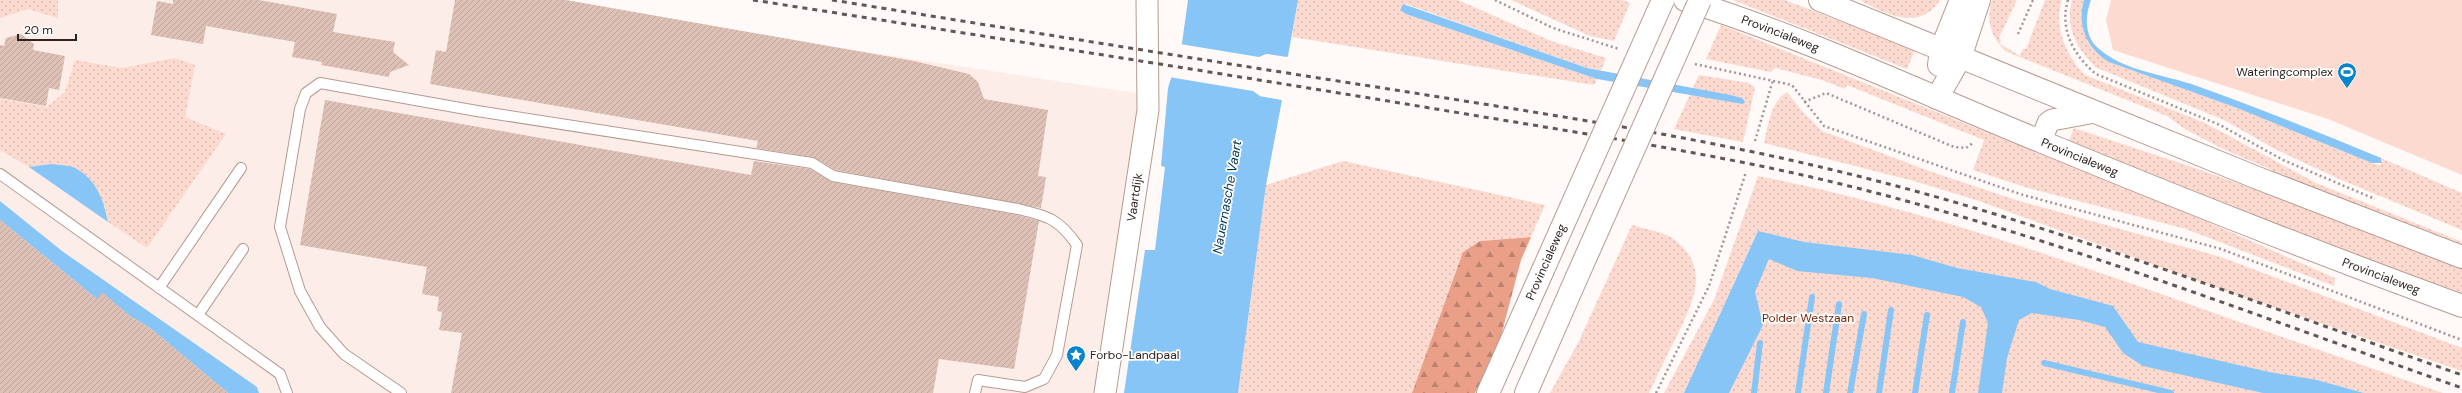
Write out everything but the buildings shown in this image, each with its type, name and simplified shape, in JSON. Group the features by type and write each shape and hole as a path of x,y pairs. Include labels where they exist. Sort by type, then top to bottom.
{"main road":[{"name":"Provincialeweg","path":"1488,393 1663,0"},
{"name":"Provincialeweg","path":"1685,0 1753,22 2041,142 2345,263 2462,306"},
{"path":"1526,393 1700,0"},
{"path":"1820,0 1950,54 2462,257"},
{"path":"1937,98 1950,54 1961,0"},
{"path":"1950,54 1979,0"}],"street":[{"name":"Vaartdijk","path":"1105,393 1148,110 1147,0"},
{"path":"2041,142 2048,123 2052,120 2095,112"}],"lane":[{"path":"401,393 344,354 320,327 300,291 280,227 300,108 306,93 320,83 477,111 812,163 833,176 1047,216 1066,230 1077,245 1056,355 1044,379 1025,387 978,380 976,393"},
{"path":"159,288 241,168"},
{"path":"0,174 280,374 287,393"},
{"path":"198,315 242,249"}],"path":[{"path":"2018,34 2033,0"},
{"path":"2068,0 2064,17 2070,41 2082,61 2096,74 2220,125 2283,160 2381,202"},
{"path":"1755,141 1773,80 1792,85 1824,126 2020,194 2221,249 2462,340"},
{"path":"1804,102 1826,93 1954,147 1966,148 1974,142"},
{"path":"1656,393 1709,286 1746,172"}],"shaded area":[{"path":"0,0 526,0 1142,94 1097,393 0,393"}],"green space":[{"path":"0,0 58,0 58,18 28,9 0,18"},
{"path":"1298,0 1458,0 1551,41 1606,58 1601,70 1587,68 1406,4 1400,8 1406,14 1597,79 1594,85 1292,37"},
{"path":"1511,0 1622,0 1630,3 1614,41 1590,36"},
{"path":"1733,0 1785,0 1915,50 1907,69"},
{"path":"1860,0 1940,0 1932,10 1923,15 1912,18 1891,15"},
{"path":"1992,0 2017,0 1999,38 2001,40 2000,44 2020,56 2023,49 2026,49 2045,0 2062,0 2059,20 2063,40 2072,59 2085,75 2205,123 2316,183 2462,242 2462,250 2275,174 2270,169 2223,149 2185,129 2167,116 2005,51 1996,39 1991,27 1989,15"},
{"path":"2072,0 2084,0 2083,17 2091,43 2102,57 2109,62 2237,108 2372,163 2380,165 2383,161 2381,158 2462,193 2462,230 2339,179 2275,149 2224,120 2095,67 2082,52 2071,28 2070,10"},
{"name":"Wateringcomplex","path":"2111,0 2462,0 2462,175 2328,119 2113,50 2106,20"},
{"path":"1721,25 2201,219 2335,278 2334,286 2186,229 2028,188 1973,170 1984,140 1847,85 1845,89 1822,80 1775,68 1771,72 1706,59"},
{"path":"175,58 195,65 185,117 226,134 147,248 108,222 105,206 51,164 29,167 0,150 0,99 47,107 65,92 75,60 122,68"},
{"path":"1699,75 1749,83 1755,88 1743,142 1674,129"},
{"path":"1787,92 1802,111 1822,131 1932,172 2016,200 2221,257 2462,348 2462,371 2232,293 1979,201 1914,181 1764,143 1774,107 1777,101"},
{"path":"2074,128 2198,169 2462,264 2462,299 2067,145"},
{"path":"1343,161 1545,205 1531,237 1480,241 1463,252 1412,393 1238,393 1266,185"},
{"name":"Polder Westzaan","path":"1758,176 1858,198 2005,241 2150,290 2443,393 2364,393 2317,380 2359,393 1691,393 1758,231 1684,393 1664,393 1714,300"},
{"path":"1632,225 1671,237 1686,251 1693,262 1696,274 1696,286 1693,298 1677,336 1649,393 1550,393 1578,343"},
{"path":"1531,237 1521,260 1501,336 1475,393 1412,393 1463,252 1480,241"}],"water":[{"name":"Nauernasche Vaart","path":"1188,0 1298,0 1288,56 1266,54 1260,96 1282,100 1266,185 1238,393 1124,393 1145,250 1155,250 1165,167 1161,166 1168,88 1182,43"},
{"path":"2084,0 2091,0 2087,19 2090,38 2098,48 2109,56 2145,72 2197,86 2266,112 2381,158 2382,163 2372,163 2237,108 2109,62 2094,50 2085,35 2082,18"},
{"path":"1403,4 1587,68 1730,95 1742,98 1745,102 1743,104 1597,79 1406,14 1400,10"},
{"path":"51,164 73,167 94,184 104,206 108,222 29,167"},
{"path":"0,201 62,251 257,387 259,393 228,393 150,328 130,316 102,293 97,299 0,220"},
{"path":"1758,231 1804,242 1912,255 1957,268 2036,282 2050,289 2113,306 2138,342 2269,372 2317,380 2364,393 2263,393 2143,366 2123,353 2105,327 2079,320 2032,313 2019,320 2007,358 2002,393 1978,393 1988,323 1981,307 1963,297 1872,278 1797,271 1769,259 1755,292 1763,325 1729,393 1684,393"}],"pier":[{"path":"1180,44 1259,57 1266,54 1289,58 1267,56 1262,94 1283,98 1284,100 1260,96 1253,91 1169,77"}],"waterway":[{"path":"1798,393 1812,297"},
{"path":"1826,393 1839,304"},
{"path":"1879,393 1891,310"},
{"path":"1850,393 1864,314"},
{"path":"1915,393 1927,315"},
{"path":"1952,393 1963,322"},
{"path":"1754,393 1760,343"},
{"path":"2044,363 2171,393"}],"railway":[{"path":"753,0 1173,66 1565,130 1659,146 1798,174 1967,218 2050,244 2216,300 2462,388"},
{"path":"832,0 1558,116 1726,146 1782,158 1917,191 1996,214 2152,265 2462,375"}],"place":[{"name":"Wateringcomplex","path":"2347,89"},
{"name":"Forbo-Landpaal","path":"1076,372"}]}
